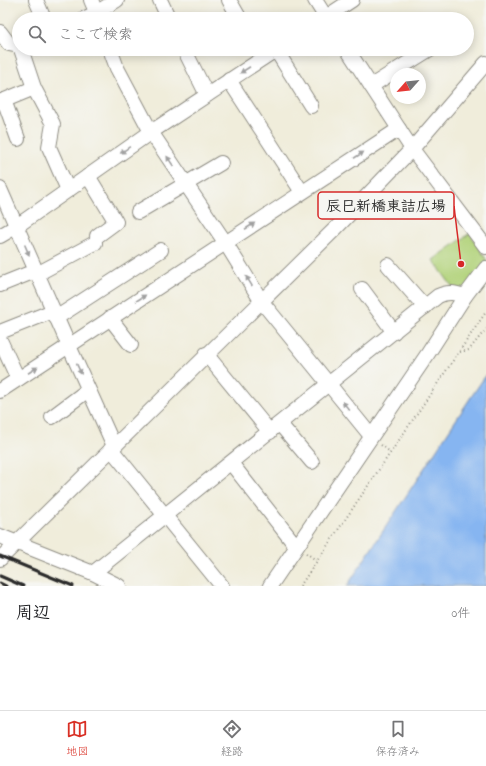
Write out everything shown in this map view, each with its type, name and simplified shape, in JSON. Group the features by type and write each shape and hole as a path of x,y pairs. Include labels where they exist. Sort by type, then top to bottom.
{"street":[{"path":"36,0 41,12"},
{"path":"90,0 96,12"},
{"path":"103,12 117,0"},
{"path":"160,0 166,12"},
{"path":"229,0 236,12"},
{"path":"315,0 322,12"},
{"path":"334,12 352,0"},
{"path":"0,32 9,44 12,45"},
{"path":"23,56 34,88 53,124 49,147 68,190"},
{"path":"113,56 117,68 151,132 225,242 262,302 328,385 376,440"},
{"path":"188,56 207,95"},
{"path":"0,236 17,226 151,132 229,80 259,56"},
{"path":"280,56 311,106"},
{"path":"352,56 412,149 486,247"},
{"path":"371,86 419,56"},
{"path":"0,559 206,354 262,302 412,149 486,63"},
{"path":"229,80 302,192"},
{"path":"18,139 2,101 34,88"},
{"path":"0,391 399,129"},
{"path":"138,212 221,162"},
{"path":"0,285 36,272 96,240 116,222 88,176"},
{"path":"0,189 112,448 222,586"},
{"path":"0,332 54,314 161,250"},
{"path":"388,265 425,307"},
{"path":"270,586 376,440 465,296 486,268"},
{"path":"362,289 394,332"},
{"path":"93,573 438,296 445,292 452,292 465,296"},
{"path":"110,318 131,345"},
{"path":"0,340 18,379"},
{"path":"206,354 275,428 312,462"},
{"path":"52,417 88,390"},
{"path":"231,463 299,548"},
{"path":"0,536 93,573 119,586"}],"path":[{"path":"300,586 316,560 486,312"},
{"path":"460,352 469,350 486,329"},
{"path":"376,440 390,452"},
{"path":"299,548 316,560"}],"green space":[{"path":"470,233 486,259 486,267 466,290 454,289 433,260"}],"water":[{"path":"486,375 486,586 347,586 471,397"}],"railway":[{"path":"0,556 73,586"},
{"path":"0,576 23,586"},
{"path":"0,583 6,586"}],"place":[{"name":"辰巳新橋東詰広場","path":"461,264"}]}
